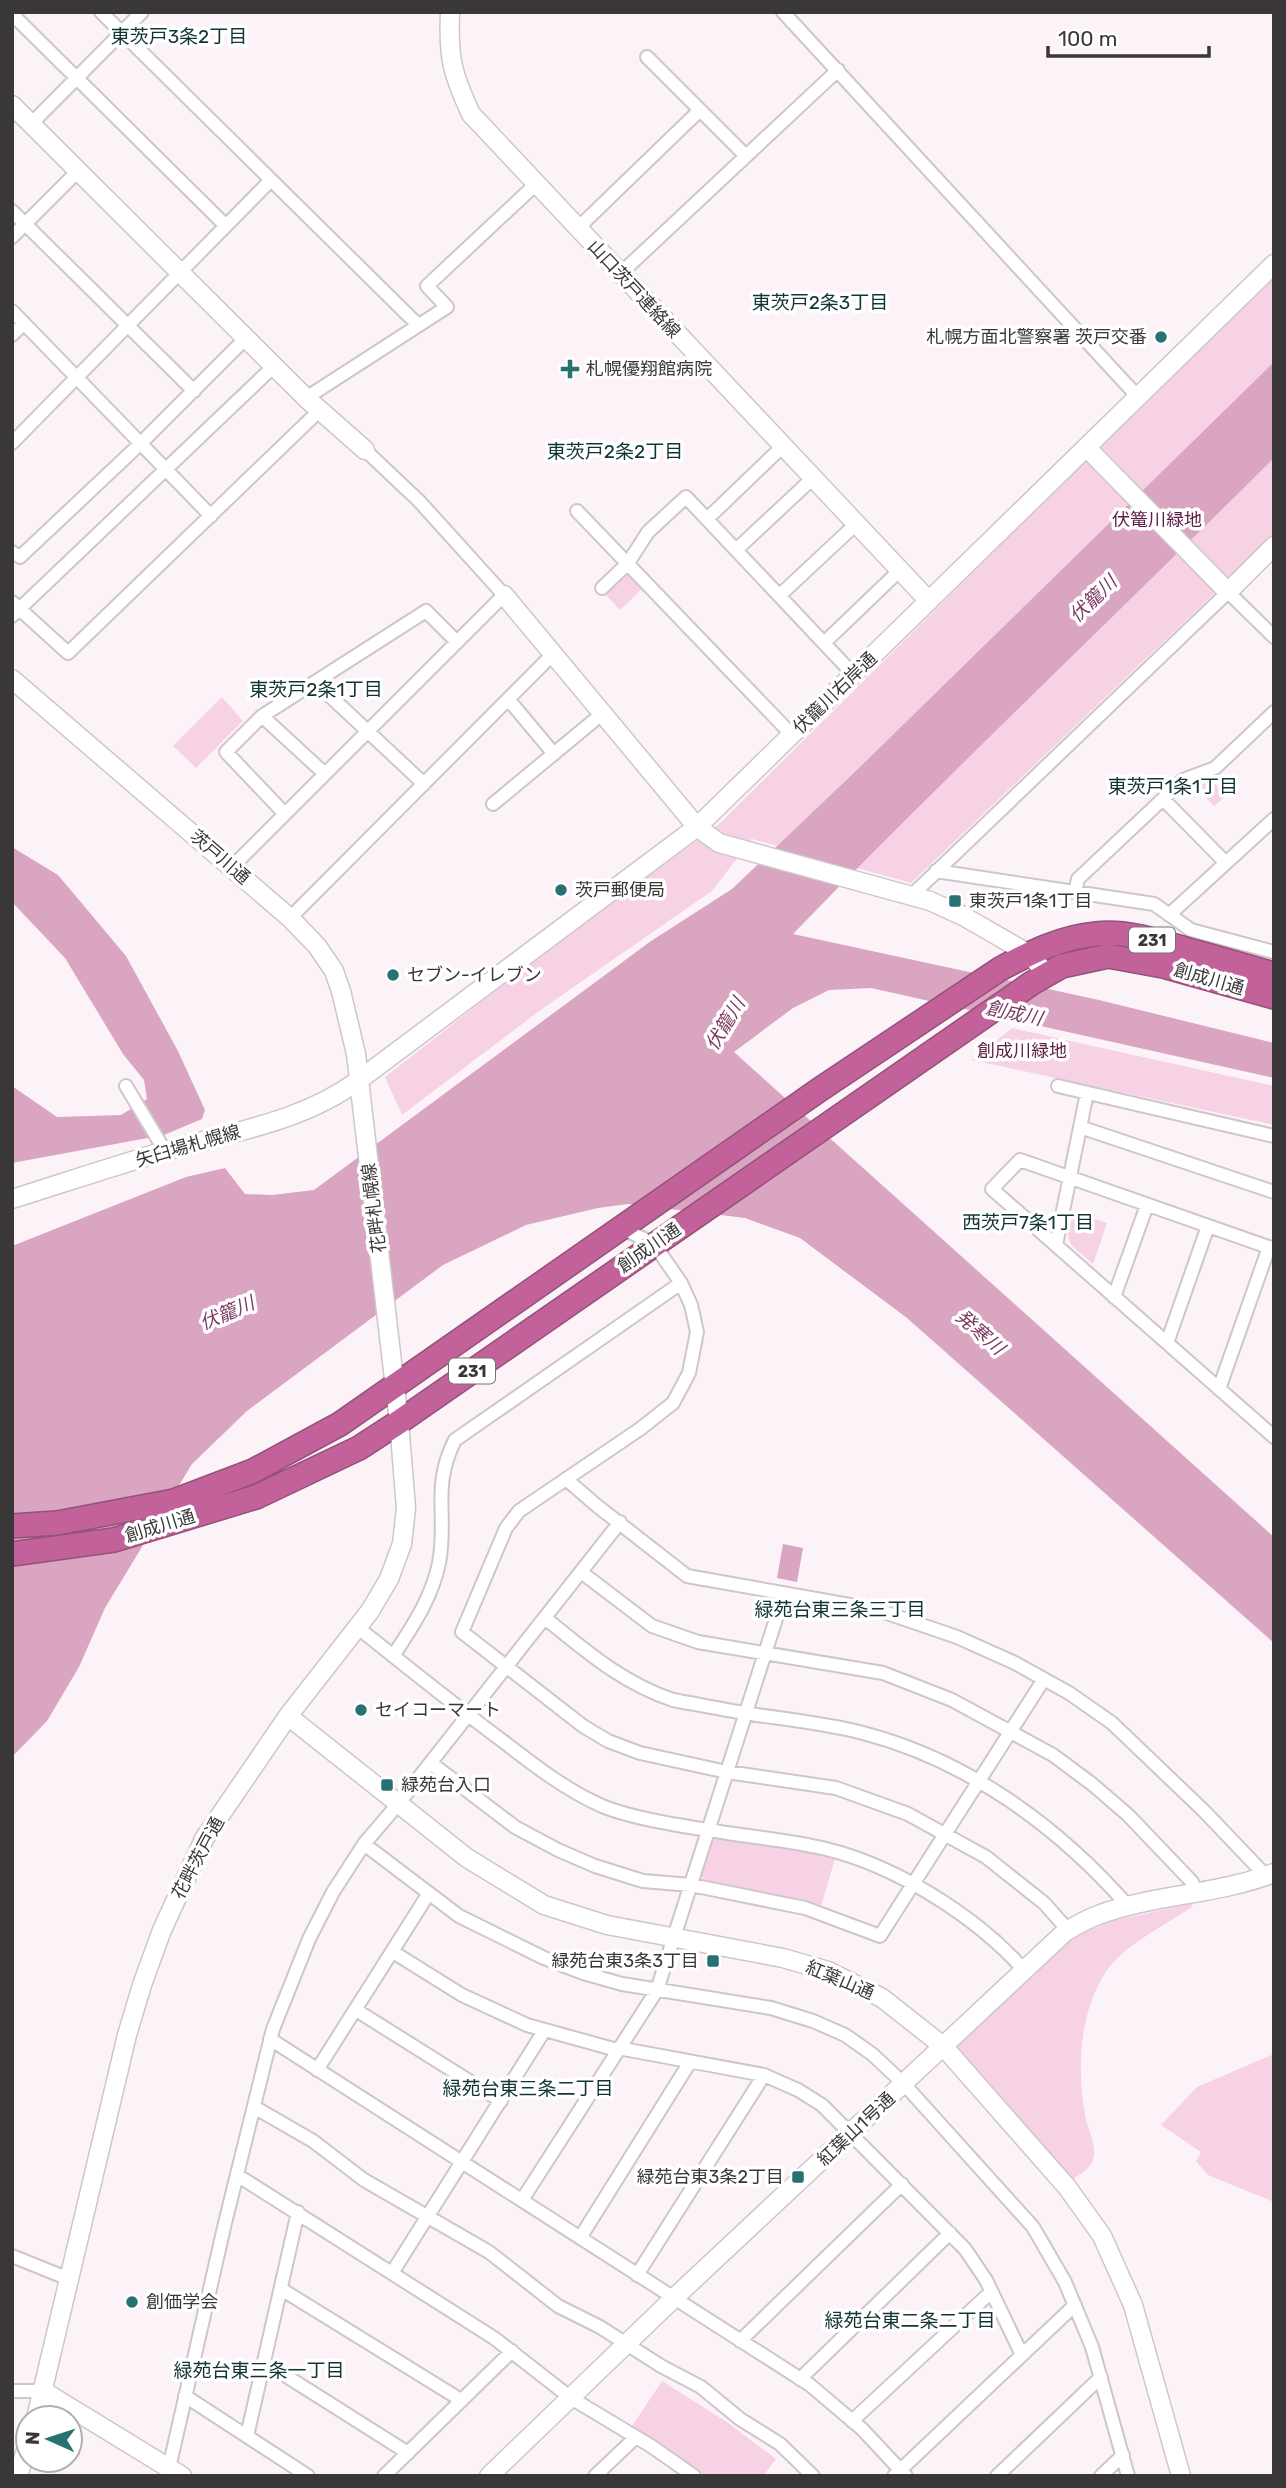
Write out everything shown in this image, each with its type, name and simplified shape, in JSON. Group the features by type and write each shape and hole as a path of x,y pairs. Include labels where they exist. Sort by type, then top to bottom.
{"highway":[{"name":"創成川通","path":"12,1526 57,1523 174,1501 253,1471 340,1424 819,1090 1000,969 1028,954 1054,943 1096,934 1126,935 1154,940 1274,974"},
{"name":"創成川通","path":"12,1554 114,1540 256,1497 359,1448 1062,965 1108,956 1163,966 1274,997"}],"street":[{"path":"101,12 418,325"},
{"path":"31,124 142,12"},
{"name":"山口茨戸連絡線","path":"450,12 449,57 471,114 929,601"},
{"path":"783,12 1138,397"},
{"path":"12,15 225,225"},
{"path":"647,57 745,155"},
{"path":"620,274 838,70"},
{"path":"12,105 306,398 419,501 554,653 697,827 719,843 930,901 963,916 1028,954 1039,979"},
{"path":"577,229 700,110"},
{"path":"12,237 78,171"},
{"path":"12,443 271,180"},
{"path":"306,398 447,307 427,286 535,185"},
{"path":"12,211 194,391"},
{"name":"伏籠川右岸通","path":"359,1080 697,827 1274,264"},
{"path":"12,311 211,516"},
{"path":"12,335 24,323"},
{"path":"12,552 20,557 141,443 246,338"},
{"path":"274,366 166,470 15,608 68,653 321,409"},
{"path":"707,519 783,446"},
{"path":"1087,448 1274,637"},
{"path":"736,550 813,478"},
{"path":"602,588 628,563 648,532 686,496 854,675"},
{"path":"577,511 792,735"},
{"path":"779,596 856,524"},
{"path":"912,895 1274,546"},
{"path":"824,643 900,570"},
{"path":"232,867 504,595"},
{"path":"285,814 226,752 262,716 426,611 457,642"},
{"path":"290,918 554,653"},
{"name":"茨戸川通","path":"12,680 232,867 290,918 317,946 334,971 344,1003 359,1080"},
{"path":"315,682 424,784"},
{"path":"508,699 554,754"},
{"path":"1075,892 1077,879 1183,780 1215,768 1274,712"},
{"path":"493,804 603,713"},
{"path":"262,716 325,774"},
{"path":"1163,799 1226,863"},
{"path":"1169,915 1274,819"},
{"path":"936,871 1154,904 1191,930 1269,951 1274,939"},
{"name":"花畔札幌線","path":"359,1080 389,1336"},
{"name":"矢臼場札幌線","path":"12,1199 162,1146 290,1117 333,1097 359,1080"},
{"path":"126,1086 162,1146"},
{"path":"1058,1086 1274,1136"},
{"path":"1056,1245 1087,1093"},
{"path":"1080,1127 1274,1192"},
{"path":"1219,1389 1271,1248 1020,1160 992,1189 1219,1389 1272,1431"},
{"path":"1114,1297 1147,1205"},
{"path":"624,1226 654,1244 681,1283 691,1305 697,1332 689,1373 673,1403 640,1429 519,1511 506,1528 463,1632 583,1726 608,1741 639,1753 727,1772 836,1788 908,1814 986,1857 1044,1903 1068,1930"},
{"path":"1167,1343 1208,1226"},
{"path":"393,1656 422,1611 436,1576 441,1538 442,1472 455,1440 681,1283"},
{"name":"花畔茨戸通","path":"40,2404 127,2035 162,1930 204,1839 288,1716 370,1611 389,1579 402,1544 406,1508 389,1336"},
{"path":"566,1479 688,1576 878,1610 957,1637 1016,1663 1069,1693 1112,1723 1270,1874"},
{"path":"12,2391 43,2391 175,2472 186,2396 270,2039 309,1939 333,1892 364,1844 620,1522"},
{"path":"581,1572 652,1626 698,1642 883,1673 952,1700 1011,1730 1053,1755 1119,1807 1192,1882 1196,1893"},
{"path":"522,2200 657,1990 784,1594"},
{"path":"545,1618 625,1680 652,1693 673,1700 863,1733 928,1755 1015,1804 1095,1869 1128,1906"},
{"path":"357,1628 468,1715 569,1789 604,1807 708,1830 825,1848 853,1857 912,1884 982,1929 1024,1970"},
{"path":"431,1763 515,1827 595,1866 643,1881 691,1885 805,1908 880,1936 1044,1679"},
{"name":"紅葉山通","path":"288,1716 467,1858 544,1905 607,1925 783,1958 828,1971 882,1998 943,2046 1067,2188 1102,2236 1133,2305 1181,2476"},
{"path":"364,1844 458,1916 544,1958 609,1980 771,2008 813,2021 845,2035 872,2054 904,2084 1033,2227 1075,2305 1101,2377 1128,2476"},
{"name":"紅葉山1号通","path":"489,2476 674,2298 1068,1930 1096,1915 1128,1906 1236,1885 1270,1874"},
{"path":"317,2070 429,1894"},
{"path":"393,1952 462,1995 544,2031 617,2049 764,2075 798,2090 822,2105 965,2249 991,2292 1022,2355"},
{"path":"356,2010 501,2101"},
{"path":"392,2273 544,2031"},
{"path":"270,2039 800,2379 852,2421 900,2474 1075,2305"},
{"path":"580,2238 690,2062"},
{"path":"637,2275 764,2075"},
{"path":"254,2107 313,2141 364,2180 489,2252 558,2306 701,2387 740,2419 780,2444 813,2476"},
{"path":"237,2175 512,2351 571,2398 694,2476"},
{"path":"740,2341 902,2184"},
{"path":"247,2436 298,2212"},
{"path":"800,2379 950,2233"},
{"path":"12,2256 69,2279"},
{"path":"281,2289 461,2400"},
{"path":"852,2421 991,2292"},
{"path":"384,2476 512,2351"},
{"path":"264,2362 408,2453"},
{"path":"997,2476 1101,2377"},
{"path":"186,2396 308,2476"},
{"path":"595,2476 636,2437"},
{"path":"1101,2476 1123,2455"}],"green space":[{"name":"伏篭川緑地","path":"1274,275 1274,536 911,883 752,839 712,891 542,1009 402,1115 385,1077 531,963 718,825"},
{"path":"625,575 630,575 643,588 620,610 605,594"},
{"path":"222,697 243,721 196,768 173,746"},
{"path":"1209,777 1226,796 1214,806 1195,787"},
{"name":"創成川緑地","path":"1012,1028 1274,1086 1274,1125 972,1060"},
{"path":"1072,1211 1107,1223 1093,1264 1070,1242 1068,1231"},
{"path":"718,1836 835,1859 821,1906 704,1881 701,1874 712,1839"},
{"path":"1193,1903 1192,1907 1121,1955 1104,1975 1096,1991 1085,2025 1081,2061 1082,2097 1094,2156 1089,2167 1073,2179 954,2048 1065,1944 1112,1921"},
{"path":"1274,2054 1274,2202 1208,2175 1196,2161 1201,2152 1161,2125 1197,2087"},
{"path":"662,2381 727,2422 776,2459 763,2476 706,2476 632,2426"}],"water":[{"path":"1274,362 1274,458 793,934 1099,1000 1274,1043 1274,1078 871,988 829,990 793,1008 734,1052 1274,1537 1274,1643 907,1318 800,1238 745,1218 628,1204 598,1208 526,1225 443,1265 247,1411 192,1464 105,1608 79,1667 47,1721 12,1757 12,1246 186,1177 225,1168 245,1194 272,1195 314,1190 651,941 732,889"},
{"path":"12,847 58,875 126,956 178,1051 205,1110 202,1119 164,1135 12,1163 12,1086 57,1117 121,1115 147,1099 144,1080 123,1054 65,958 12,902"},
{"path":"783,1544 803,1548 797,1582 777,1578"}],"place":[{"name":"札幌方面北警察署 茨戸交番","path":"1161,337"},
{"name":"札幌優翔館病院","path":"570,369"},
{"name":"茨戸郵便局","path":"561,890"},
{"name":"東茨戸1条1丁目","path":"955,901"},
{"name":"セブン-イレブン","path":"393,975"},
{"name":"セイコーマート","path":"361,1710"},
{"name":"緑苑台入口","path":"387,1785"},
{"name":"緑苑台東3条3丁目","path":"713,1961"},
{"name":"緑苑台東3条2丁目","path":"798,2177"},
{"name":"創価学会","path":"132,2302"}],"district":[{"name":"東茨戸3条2丁目","path":"179,36"},
{"name":"東茨戸2条3丁目","path":"820,302"},
{"name":"東茨戸2条2丁目","path":"615,451"},
{"name":"東茨戸2条1丁目","path":"316,689"},
{"name":"東茨戸1条1丁目","path":"1173,786"},
{"name":"西茨戸7条1丁目","path":"1028,1222"},
{"name":"緑苑台東三条三丁目","path":"840,1609"},
{"name":"緑苑台東三条二丁目","path":"528,2088"},
{"name":"緑苑台東二条二丁目","path":"910,2320"},
{"name":"緑苑台東三条一丁目","path":"259,2370"}],"water label":[{"name":"伏籠川","path":"1093,599"},
{"name":"創成川","path":"1014,1013"},
{"name":"伏籠川","path":"725,1024"},
{"name":"伏籠川","path":"227,1313"},
{"name":"発寒川","path":"980,1332"}]}
